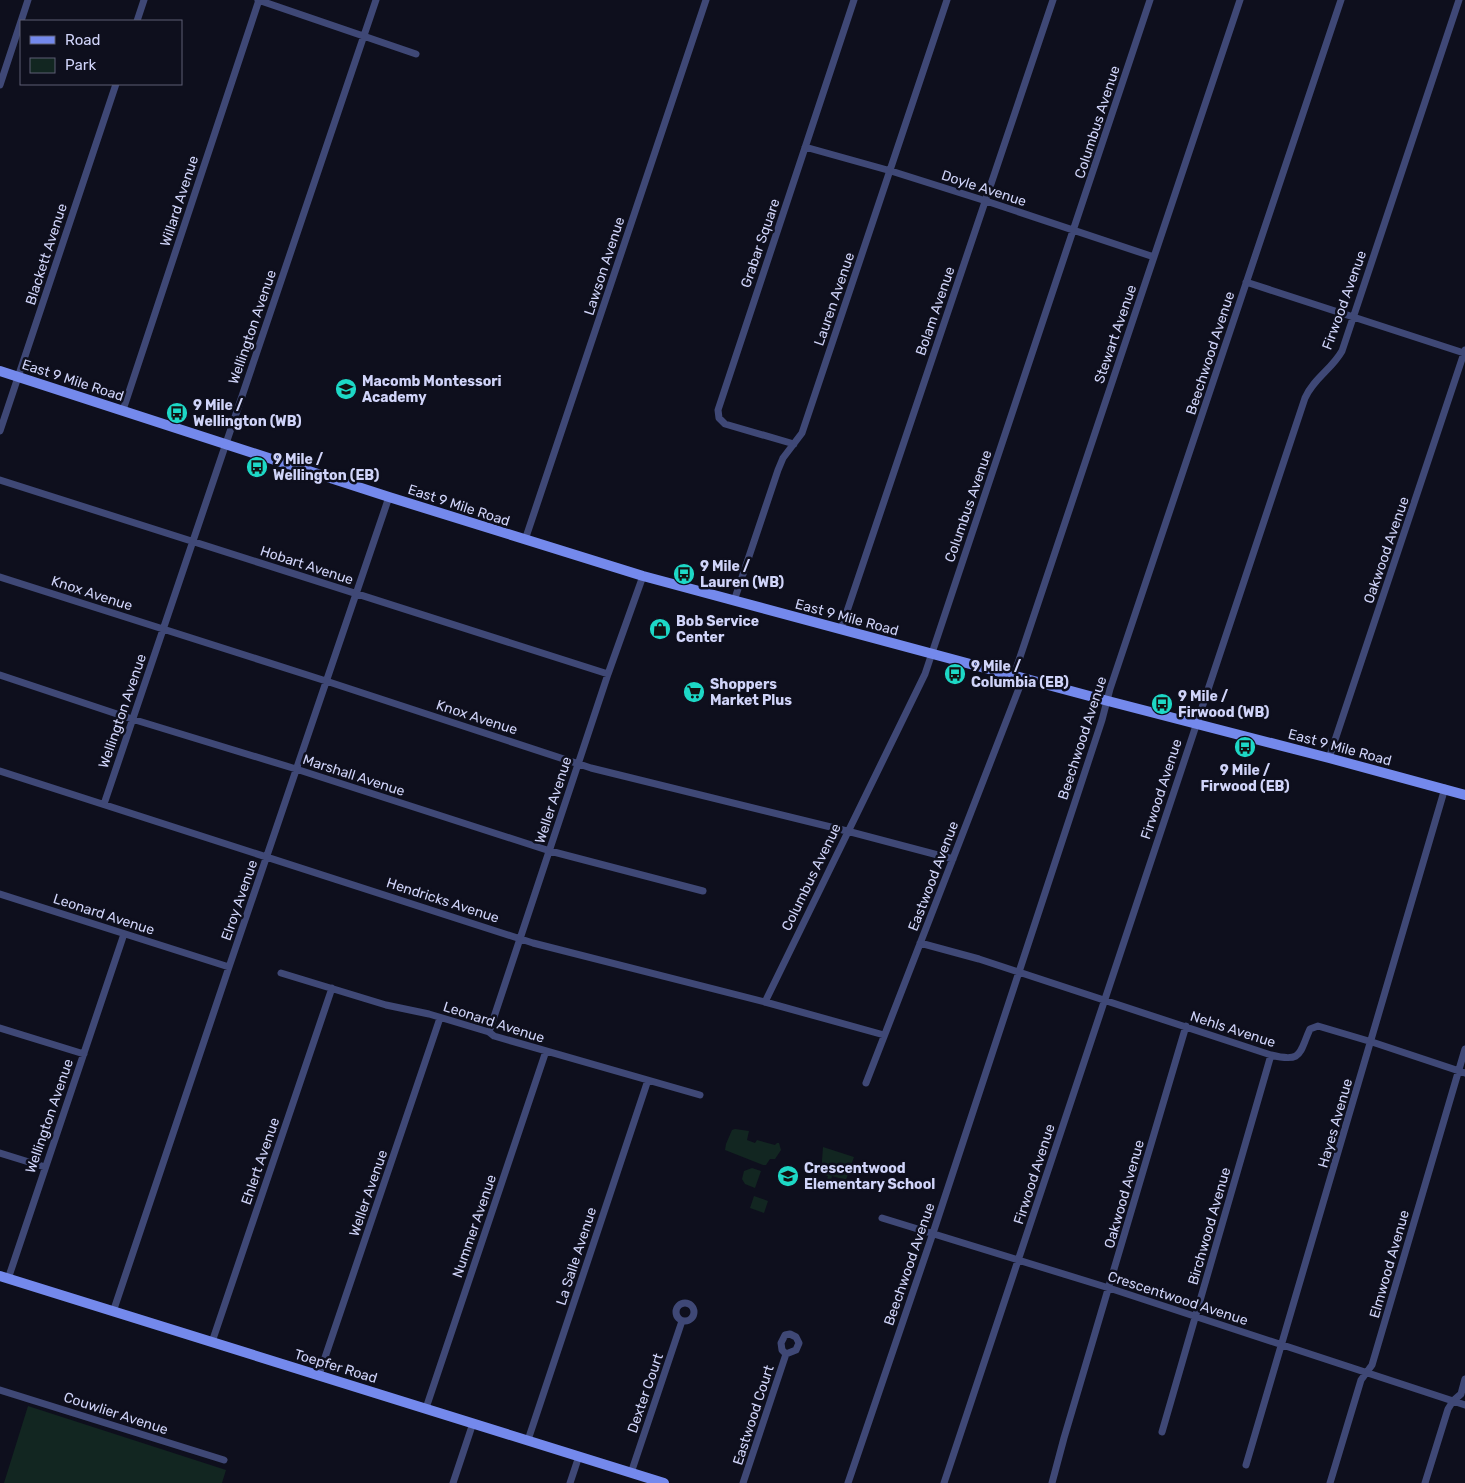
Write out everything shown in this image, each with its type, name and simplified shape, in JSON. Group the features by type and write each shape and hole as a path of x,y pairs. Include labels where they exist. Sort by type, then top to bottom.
{"main road":[{"name":"East 9 Mile Road","path":"0,371 389,497 643,576 1108,701 1465,794"},
{"name":"Toepfer Road","path":"4,1278 426,1408 661,1483"}],"street":[{"path":"21,20 28,0"},
{"path":"137,20 144,0"},
{"path":"259,0 416,54"},
{"name":"Willard Avenue","path":"123,410 259,0"},
{"name":"Wellington Avenue","path":"104,804 376,0"},
{"name":"Lawson Avenue","path":"525,540 706,0"},
{"name":"Grabar Square","path":"794,444 728,426 722,422 718,415 720,401 854,0"},
{"name":"Lauren Avenue","path":"734,601 778,470 783,458 802,432 947,0"},
{"name":"Bolam Avenue","path":"841,629 1052,0"},
{"name":"Columbus Avenue","path":"765,1002 925,674 1150,0"},
{"name":"Stewart Avenue","path":"1018,677 1154,257 1240,0"},
{"name":"Beechwood Avenue","path":"848,1483 933,1233 1108,701 1110,689 1341,0"},
{"name":"Firwood Avenue","path":"944,1483 1305,398 1309,388 1339,356 1459,0"},
{"path":"0,84 20,24"},
{"name":"Blackett Avenue","path":"0,431 116,85"},
{"name":"Doyle Avenue","path":"805,147 891,171 1154,257"},
{"path":"1246,282 1465,351"},
{"name":"Oakwood Avenue","path":"1330,758 1465,351"},
{"name":"Hobart Avenue","path":"0,480 608,674"},
{"name":"Elroy Avenue","path":"114,1312 389,497"},
{"name":"Weller Avenue","path":"489,1032 608,674 643,576"},
{"name":"Knox Avenue","path":"0,577 591,768 847,831 953,860"},
{"name":"Marshall Avenue","path":"0,675 132,719 296,769 550,851 703,891"},
{"name":"Eastwood Avenue","path":"866,1083 953,860 1018,677"},
{"name":"Hendricks Avenue","path":"0,771 532,942 765,1002 884,1035"},
{"name":"Hayes Avenue","path":"1246,1465 1283,1345 1445,788"},
{"name":"Leonard Avenue","path":"0,894 229,967"},
{"name":"Wellington Avenue","path":"4,1278 45,1167 124,934"},
{"name":"Nehls Avenue","path":"920,943 979,958 1271,1055 1285,1058 1296,1056 1301,1052 1310,1028 1318,1026 1462,1072"},
{"name":"Leonard Avenue","path":"281,973 386,1005 489,1032 494,1036 700,1095"},
{"name":"Ehlert Avenue","path":"212,1342 332,988"},
{"name":"Weller Avenue","path":"319,1375 440,1018"},
{"name":"Oakwood Avenue","path":"1052,1483 1186,1026"},
{"path":"0,1028 84,1054"},
{"name":"Elmwood Avenue","path":"1332,1483 1361,1380 1372,1365 1462,1072 1465,1048"},
{"name":"Nummer Avenue","path":"426,1408 546,1051"},
{"name":"Birchwood Avenue","path":"1162,1432 1271,1055"},
{"name":"La Salle Avenue","path":"528,1440 648,1080"},
{"path":"0,1153 45,1167"},
{"name":"Crescentwood Avenue","path":"882,1218 1109,1288 1465,1405"},
{"name":"Dexter Court","path":"631,1473 682,1321"},
{"name":"Eastwood Court","path":"743,1483 786,1354"},
{"path":"1425,1483 1448,1409 1460,1394 1465,1379"},
{"name":"Couwlier Avenue","path":"0,1390 224,1460"},
{"path":"453,1483 473,1423"},
{"path":"570,1483 579,1456"}],"green space":[{"path":"732,1130 749,1131 747,1140 755,1143 757,1140 775,1145 779,1143 781,1150 775,1159 770,1159 766,1165 763,1165 725,1150"},
{"path":"823,1147 854,1157 846,1180 832,1176 831,1180 827,1179 828,1176 821,1174"},
{"path":"752,1168 761,1171 755,1188 745,1184 742,1179 744,1171"},
{"path":"754,1196 768,1201 764,1213 750,1208"},
{"path":"28,1406 226,1470 222,1483 4,1483"}],"place":[{"name":"Macomb Montessori Academy","path":"346,389"},
{"name":"9 Mile / Wellington (WB)","path":"177,413"},
{"name":"9 Mile / Wellington (EB)","path":"257,467"},
{"name":"9 Mile / Lauren (WB)","path":"684,574"},
{"name":"Bob Service Center","path":"660,629"},
{"name":"9 Mile / Columbia (EB)","path":"955,674"},
{"name":"Shoppers Market Plus","path":"694,692"},
{"name":"9 Mile / Firwood (WB)","path":"1162,704"},
{"name":"9 Mile / Firwood (EB)","path":"1245,747"},
{"name":"Crescentwood Elementary School","path":"788,1176"}]}
